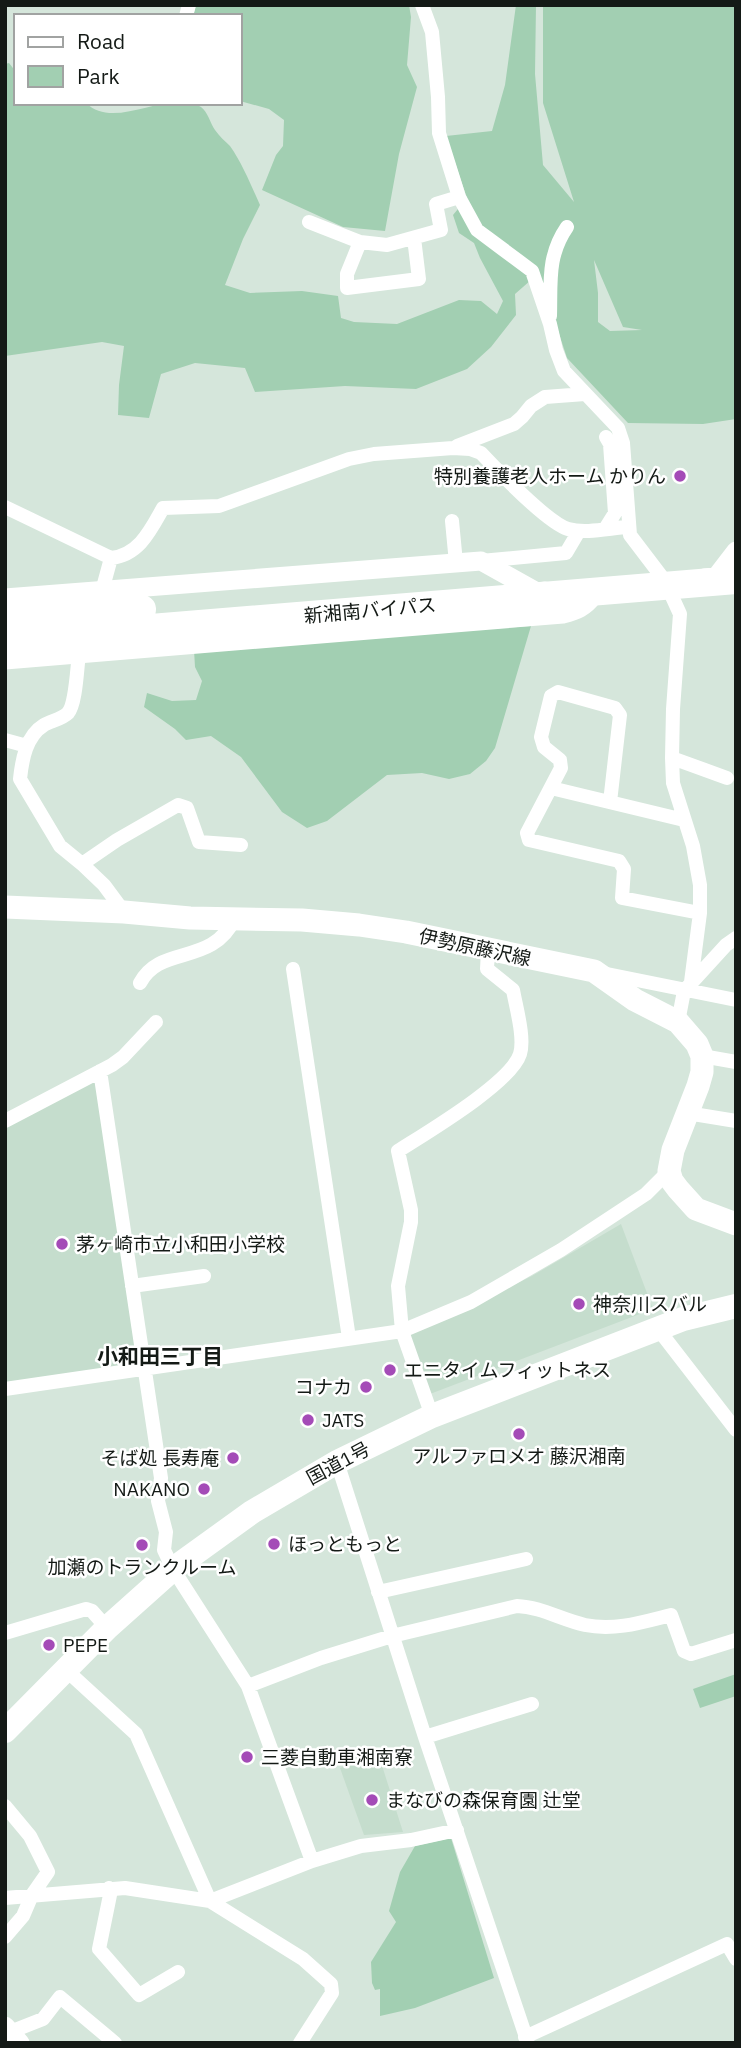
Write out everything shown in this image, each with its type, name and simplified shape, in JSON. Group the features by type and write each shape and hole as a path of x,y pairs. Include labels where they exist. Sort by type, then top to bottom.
{"highway":[{"name":"新湘南バイパス","path":"5,619 736,562"},
{"name":"新湘南バイパス","path":"5,640 736,582"},
{"name":"国道1号","path":"5,1731 65,1668 173,1569 252,1511 337,1462 432,1416 683,1319 736,1306"}],"main road":[{"name":"伊勢原藤沢線","path":"5,907 359,925 406,932 594,971 635,1000 678,1022 697,1044 702,1056"},
{"path":"702,1056 700,1079 673,1150 669,1171 672,1181 696,1209 735,1220"}],"street":[{"path":"422,5 432,32 439,133 458,197 477,230 532,271 564,371 618,428 624,443 629,535 667,585 680,614 673,709 673,783 698,865 701,913 688,986 678,1022"},
{"path":"309,222 360,242 387,245 441,230 436,204 458,197"},
{"path":"550,324 552,258 558,240 567,227"},
{"path":"360,242 347,275 346,288 419,279 414,238"},
{"path":"453,448 514,424 531,406 545,397 585,394"},
{"path":"605,528 615,513 610,444 606,436"},
{"path":"5,507 111,558 121,557 135,549 145,538 163,508 219,506 349,459 373,454 453,448 481,453 551,519 566,528 579,531 628,527"},
{"path":"452,521 456,563"},
{"path":"5,598 566,553 579,531"},
{"path":"5,660 563,614 586,605 593,596 716,577 736,551"},
{"path":"102,591 111,558"},
{"path":"481,561 537,592 736,582"},
{"path":"524,585 524,618"},
{"path":"79,654 72,705 68,714 41,727 27,746 20,779 60,846 104,885 124,912"},
{"path":"610,802 620,715 615,708 558,692 551,696 541,737 544,747 560,760 561,768 527,833 529,840 619,861 624,869 622,898 701,913"},
{"path":"5,740 27,746"},
{"path":"672,758 727,778"},
{"path":"551,788 684,820"},
{"path":"82,864 117,840 178,805 187,808 199,842 241,845"},
{"path":"140,983 146,972 155,964 198,951 221,940 235,918"},
{"path":"688,986 736,938"},
{"path":"432,1416 402,1331 398,1286 411,1210 398,1151 499,1082 515,1066 520,1055 522,1045 513,990 487,969 488,950"},
{"path":"293,969 349,1338"},
{"path":"594,971 688,986 736,1000"},
{"path":"5,1121 123,1057 156,1022"},
{"path":"702,1056 736,1062"},
{"path":"100,1071 161,1478 158,1501 166,1532 164,1550 173,1569 248,1686 312,1861"},
{"path":"687,1113 736,1121"},
{"path":"5,1389 402,1331 471,1302 561,1250 646,1194 669,1171"},
{"path":"132,1286 204,1276"},
{"path":"658,1329 736,1430"},
{"path":"337,1462 526,2040 727,1944 736,1959"},
{"path":"378,1592 526,1559"},
{"path":"248,1686 321,1658 393,1636 517,1605 530,1606 585,1625 606,1628 628,1626 671,1615 684,1651 691,1654 736,1640"},
{"path":"5,1633 86,1609 92,1611 107,1628"},
{"path":"65,1668 136,1734 210,1900"},
{"path":"425,1737 532,1704"},
{"path":"5,1806 30,1836 48,1872 32,1895 23,1916 5,1937"},
{"path":"210,1900 312,1861 361,1846 411,1840 457,1830"},
{"path":"109,1888 110,1895 99,1949 139,1995 178,1972"},
{"path":"5,1898 109,1888 141,1889 210,1900 303,1959 331,1984 332,1993 300,2043"},
{"path":"12,2034 43,2019 60,1997 115,2043"}],"shaded area":[{"name":"茅ヶ崎市立小和田小学校","path":"95,1080 137,1360 131,1364 5,1384 5,1127"},
{"path":"621,1224 653,1309 430,1394 409,1333 443,1320 532,1276"},
{"name":"まなびの森保育園 辻堂","path":"379,1756 403,1832 364,1835 340,1768"}],"green space":[{"path":"196,5 409,5 411,17 407,65 417,87 399,154 385,231 343,227 262,190 276,155 283,146 284,120 269,109 242,102 242,14 194,14"},
{"path":"516,5 536,5 535,74 543,165 574,202 543,103 543,5 736,5 736,419 703,424 628,423 567,358 539,273 515,294 516,315 491,347 467,369 416,389 345,386 255,392 245,368 195,363 161,374 149,418 118,415 124,346 102,342 5,356 5,64 9,63 14,69 14,105 89,105 98,111 112,113 159,105 201,107 213,127 230,146 260,205 225,285 250,293 302,291 338,296 341,318 354,322 397,324 459,300 481,301 497,314 503,301 474,243 459,233 453,215 467,198 446,136 492,131 505,85","holes":["594,260 623,327 642,330 610,331 598,322"]},
{"path":"531,626 495,748 486,761 470,774 449,779 422,773 387,775 327,821 307,828 282,812 241,757 211,736 186,740 144,707 147,693 172,701 196,700 202,681 195,667 194,650"},
{"path":"736,1674 736,1696 700,1708 693,1689"},
{"path":"451,1838 494,1978 415,2008 380,2016 380,1989 375,1990 372,1983 371,1962 396,1922 389,1911 400,1872 415,1846"}],"place":[{"name":"特別養護老人ホーム かりん","path":"680,476"},
{"name":"茅ヶ崎市立小和田小学校","path":"62,1244"},
{"name":"神奈川スバル","path":"579,1304"},
{"name":"エニタイムフィットネス","path":"390,1370"},
{"name":"コナカ","path":"366,1387"},
{"name":"JATS","path":"308,1420"},
{"name":"アルファロメオ 藤沢湘南","path":"519,1434"},
{"name":"そば処 長寿庵","path":"233,1458"},
{"name":"NAKANO","path":"204,1489"},
{"name":"ほっともっと","path":"274,1544"},
{"name":"加瀬のトランクルーム","path":"142,1545"},
{"name":"PEPE","path":"49,1645"},
{"name":"三菱自動車湘南寮","path":"247,1757"},
{"name":"まなびの森保育園 辻堂","path":"372,1800"}],"district":[{"name":"小和田三丁目","path":"160,1357"}]}
